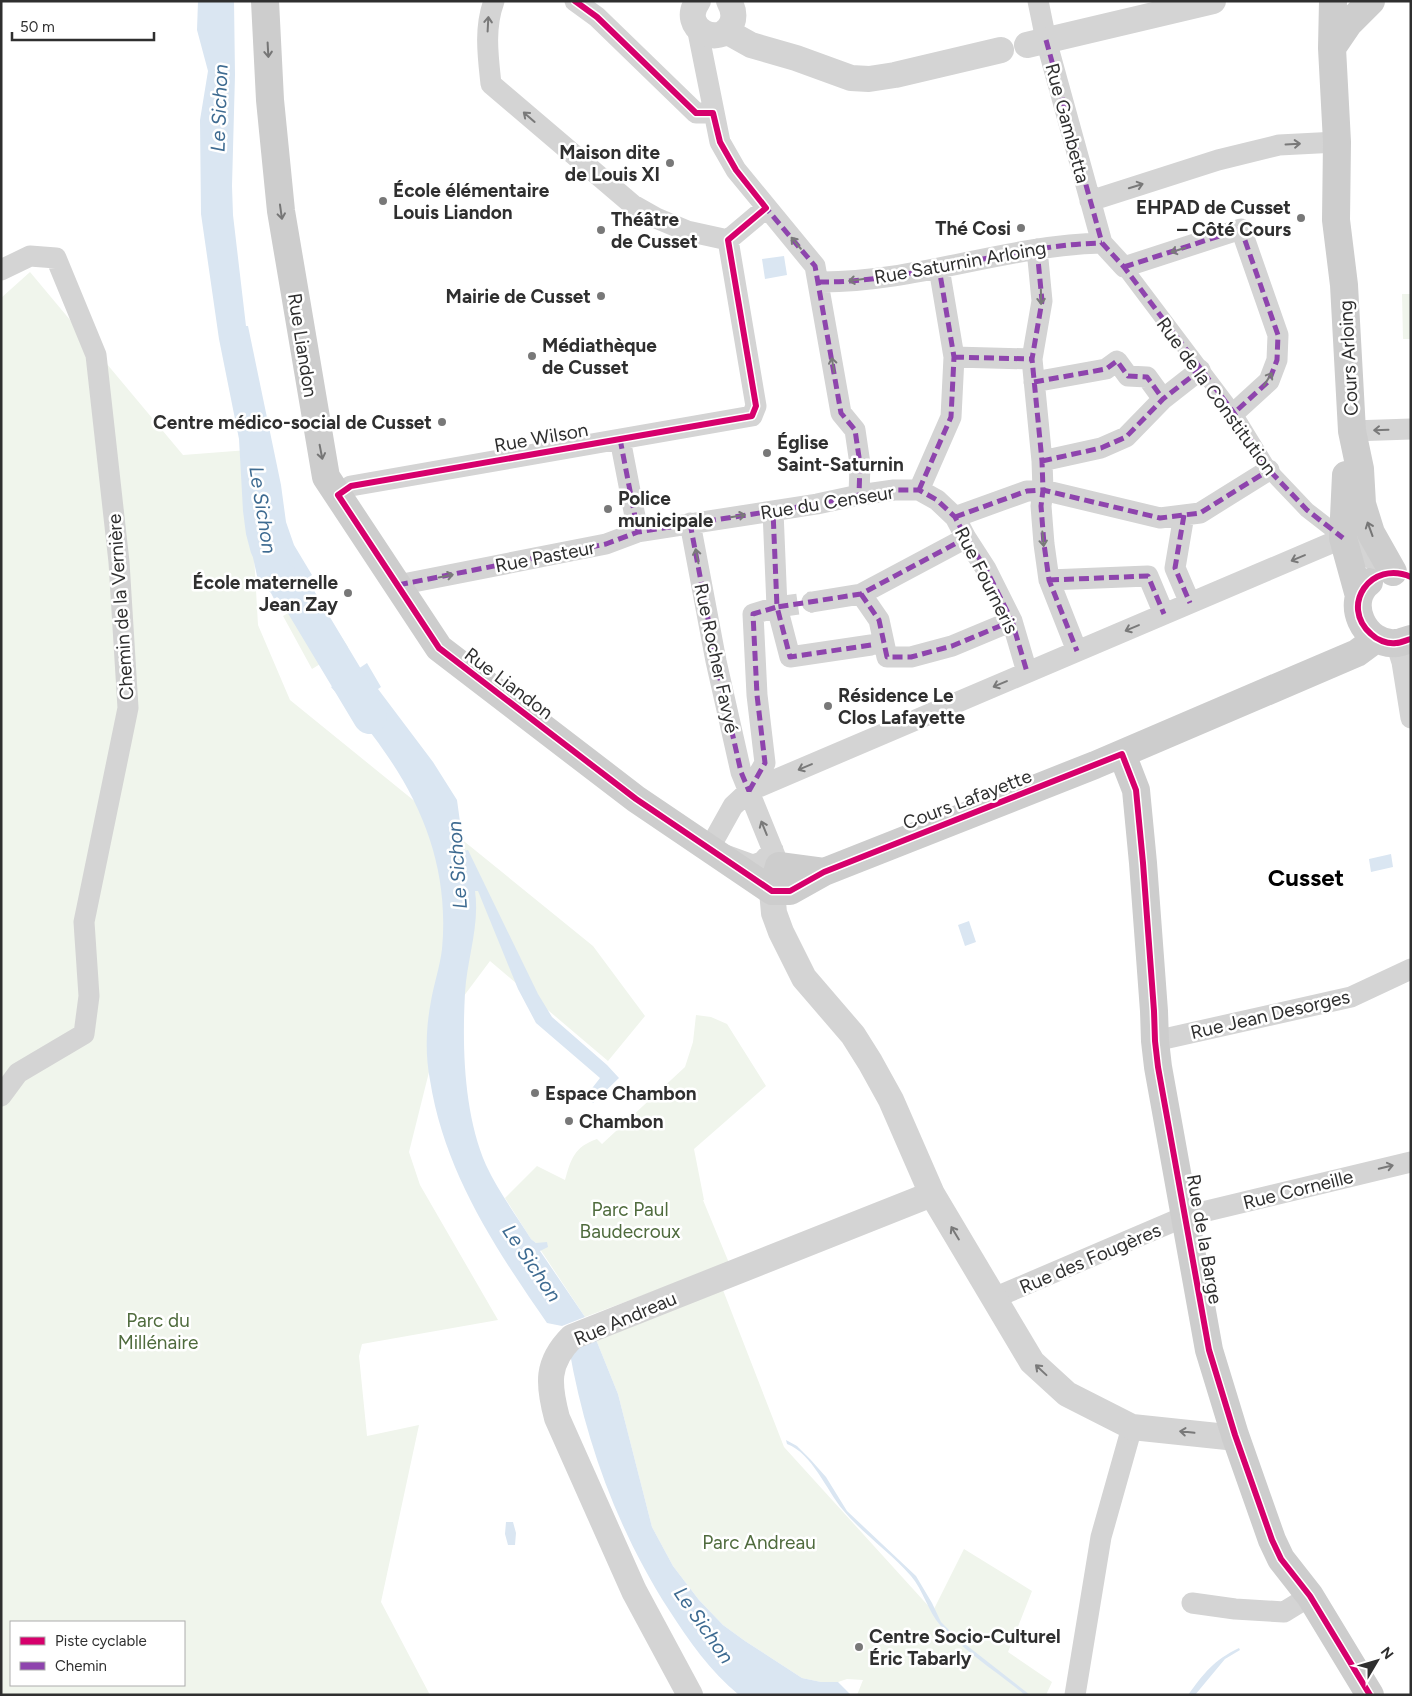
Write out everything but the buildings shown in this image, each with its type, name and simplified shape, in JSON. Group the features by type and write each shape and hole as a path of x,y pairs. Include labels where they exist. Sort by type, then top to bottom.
{"main road":[{"name":"Rue Liandon","path":"265,1 270,100 281,211 326,477 439,648 636,799 709,849 774,869"},
{"name":"Cours Arloing","path":"1333,1 1332,48 1337,142 1350,229 1344,285 1352,431 1360,470 1362,504 1371,533 1398,574"},
{"path":"1332,48 1349,23 1371,1"},
{"name":"Cours Arloing","path":"1352,431 1346,470 1343,538 1364,629 1394,640"},
{"path":"1359,606 1366,584 1377,576 1398,574"},
{"name":"Cours Lafayette","path":"1328,665 1350,638 1359,606"},
{"name":"Cours Lafayette","path":"774,869 824,872 1122,754 1328,665 1394,640"},
{"name":"Rue de la Barge","path":"1122,754 1136,790 1154,1011 1154,1041 1209,1350 1235,1435 1272,1540 1281,1559 1310,1596 1370,1695"}],"street":[{"path":"494,1 489,14 487,47 491,84 633,205 656,218 687,231 728,240 766,208"},
{"path":"575,1 597,17 696,113 713,113"},
{"name":"Rue Gambetta","path":"1038,1 1036,42 1090,201 1102,243"},
{"path":"1036,42 1213,1"},
{"path":"695,10 708,34 714,35 728,14"},
{"path":"695,10 720,142 736,170 815,266 841,413 855,430 860,464 859,495"},
{"path":"707,78 728,14"},
{"path":"728,14 796,58 851,78 868,79 895,75 1002,50"},
{"path":"1090,201 1218,160 1279,145 1337,142"},
{"path":"1124,267 1242,229 1278,334 1277,360 1269,381 1234,413"},
{"name":"Rue Wilson","path":"338,495 351,486 752,416 756,406 728,240"},
{"name":"Rue Saturnin Arloing","path":"819,282 841,282 939,268 1037,249 1102,243"},
{"name":"Rue de la Constitution","path":"1102,243 1124,267 1234,413 1269,470 1307,510 1343,538"},
{"path":"1037,249 1042,301 1032,359 1042,461 1043,490 1041,506 1043,535 1049,580 1077,651"},
{"name":"Chemin de la Vernière","path":"1,270 30,256 56,258 96,355 119,562 128,708 84,922 89,996 84,1034 18,1074 1,1096"},
{"path":"919,490 951,417 954,357 939,268"},
{"path":"954,357 1032,359"},
{"path":"1034,382 1106,369 1117,361 1128,376 1148,376 1162,399"},
{"path":"1042,461 1101,448 1126,437 1162,399 1200,370"},
{"path":"1352,431 1411,429"},
{"path":"620,439 638,532"},
{"path":"955,517 1027,491 1043,490 1160,518 1200,513 1269,470"},
{"name":"Rue du Censeur","path":"690,523 817,504 894,490 919,490 937,500 955,517"},
{"path":"773,510 777,607 790,657 871,646"},
{"path":"1184,515 1175,568 1190,603"},
{"name":"Rue Fourneris","path":"955,517 986,569 1012,621 1027,672"},
{"name":"Rue Pasteur","path":"398,585 606,544 638,532 690,523"},
{"name":"Rue Rocher Favyé","path":"690,523 718,670 741,772 774,869"},
{"path":"812,602 861,594 966,538"},
{"path":"749,791 1343,538 1398,574"},
{"path":"1049,580 1148,576 1164,614"},
{"path":"861,594 879,620 887,657 911,657 952,646 1012,621"},
{"path":"709,849 733,806 749,791 765,763 757,695 753,614 777,607"},
{"path":"1394,640 1402,662 1411,718"},
{"path":"774,869 774,912 780,932 804,978 852,1035 870,1062 892,1100 932,1194 1032,1362 1067,1394 1132,1427 1226,1437 1235,1435"},
{"name":"Rue Jean Desorges","path":"1154,1041 1351,997 1411,969"},
{"name":"Rue Corneille","path":"1186,1216 1411,1162"},
{"name":"Rue Andreau","path":"690,1695 634,1591 557,1418 552,1398 551,1380 554,1364 560,1350 572,1337 932,1194"},
{"name":"Rue des Fougères","path":"994,1298 1186,1216"},
{"path":"1075,1695 1101,1537 1132,1427"},
{"path":"1192,1603 1235,1609 1284,1612 1310,1596"}],"green space":[{"name":"Parc du Millénaire","path":"30,272 183,455 248,450 258,625 290,700 593,946 645,1016 608,1061 490,961 440,1028 409,1152 420,1185 498,1320 362,1344 359,1356 367,1436 419,1425 381,1602 430,1695 1,1695 1,298"},
{"path":"1402,294 1411,294 1411,339 1403,339"},
{"path":"312,599 317,599 348,647 312,669 283,616"},
{"name":"Parc Paul Baudecroux","path":"696,1015 711,1017 727,1024 766,1086 694,1149 703,1200 729,1263 585,1317 505,1198 537,1166 565,1180 569,1166 578,1150 597,1139 602,1144 685,1067 693,1042"},
{"name":"Parc Andreau","path":"723,1290 784,1447 933,1611 964,1549 1032,1591 1008,1652 1052,1682 1046,1695 857,1695 863,1680 847,1679 838,1682 821,1682 802,1678 723,1625 699,1600 673,1566 652,1527 618,1394 595,1337"}],"water":[{"path":"198,1 234,1 233,215 246,326 248,326 281,485 286,522 294,545 312,575 274,599 251,553 246,534 239,439 219,339 201,214 200,120 208,71 197,30"},
{"path":"784,256 787,275 765,279 762,259"},
{"path":"367,663 381,687 378,689 433,762 457,800 464,851 468,850 538,994 552,1017 607,1065 619,1078 593,1103 586,1096 600,1078 536,1023 518,989 478,891 475,891 476,916 466,980 464,1036 466,1080 473,1124 486,1165 507,1203 531,1239 536,1243 547,1242 548,1247 540,1251 585,1317 562,1326 547,1323 491,1237 459,1177 437,1113 428,1070 427,1031 429,1011 442,949 442,895 438,869 423,820 399,773 372,734 331,687"},
{"path":"1391,854 1393,867 1371,872 1369,859"},
{"path":"969,921 976,942 965,946 958,925"},
{"path":"595,1337 618,1394 652,1527 673,1566 699,1600 723,1625 745,1641 802,1678 821,1682 838,1682 851,1695 739,1695 709,1666 692,1644 669,1610 634,1549 619,1517 594,1451 584,1417 569,1348"},
{"path":"786,1440 797,1446 826,1477 847,1511 916,1576 941,1622 956,1637 1030,1695 1025,1695 959,1644 940,1625 911,1576 851,1519 804,1455 787,1444"},
{"path":"506,1522 513,1522 516,1533 515,1545 508,1545 505,1534"},
{"path":"1239,1648 1240,1650 1225,1659 1195,1695 1188,1695 1210,1668 1223,1657"}],"waterway":[{"name":"Le Sichon","path":"269,551 274,574 292,587 370,717"}],"tunnel":[{"path":"777,607 812,602"}],"marked path":[{"path":"1046,40 1102,243 1124,267 1234,413 1269,470 1307,510 1343,538"},
{"path":"763,211 766,208 815,266 841,413 855,430 860,464 859,495"},
{"path":"1124,267 1241,229 1278,335 1277,360 1269,381 1234,413"},
{"path":"819,282 855,281 890,277 1031,250 1066,245 1102,243"},
{"path":"1037,249 1042,301 1032,359 1042,461 1043,490 1041,506 1044,544 1049,580 1077,651"},
{"path":"919,490 951,417 954,357 939,268"},
{"path":"954,357 1032,359"},
{"path":"1034,382 1106,369 1117,361 1128,376 1147,377 1163,399"},
{"path":"1042,461 1101,448 1126,437 1163,399 1200,370"},
{"path":"620,439 638,532"},
{"path":"955,517 1027,491 1043,490 1160,518 1200,513 1269,470"},
{"path":"398,585 606,544 638,532 817,504 859,495 894,490 919,490 937,500 955,517 986,569 1012,621 1027,672"},
{"path":"749,791 765,763 757,695 753,614 777,607 773,511"},
{"path":"1184,515 1175,568 1190,603"},
{"path":"690,523 716,661 741,772 749,791"},
{"path":"871,645 790,657 777,607 861,594 966,538"},
{"path":"1049,580 1148,576 1164,614"},
{"path":"861,594 879,620 887,657 911,657 952,646 1012,621"}],"cycle path":[{"path":"575,1 597,17 696,113 713,113 720,142 736,170 766,208 728,240 756,406 752,416 351,486 338,495 439,648 636,799 772,891 790,891 824,872 1122,754 1136,790 1158,1067 1209,1350 1235,1435 1272,1540 1281,1559 1310,1596 1370,1695"},
{"path":"1411,577 1396,573 1383,574 1372,580 1364,588 1359,599 1358,611 1362,623 1379,640 1400,643 1411,639"}],"place":[{"name":"Maison dite de Louis XI","path":"670,163"},
{"name":"École élémentaire Louis Liandon","path":"383,201"},
{"name":"EHPAD de Cusset – Côté Cours","path":"1301,218"},
{"name":"Thé Cosi","path":"1021,228"},
{"name":"Théâtre de Cusset","path":"601,230"},
{"name":"Mairie de Cusset","path":"601,296"},
{"name":"Médiathèque de Cusset","path":"532,356"},
{"name":"Centre médico-social de Cusset","path":"442,422"},
{"name":"Église Saint-Saturnin","path":"767,453"},
{"name":"Police municipale","path":"608,509"},
{"name":"École maternelle Jean Zay","path":"348,593"},
{"name":"Résidence Le Clos Lafayette","path":"828,706"},
{"name":"Espace Chambon","path":"535,1093"},
{"name":"Chambon","path":"569,1121"},
{"name":"Centre Socio-Culturel Éric Tabarly","path":"859,1647"}],"district":[{"name":"Cusset","path":"1306,878"}]}
